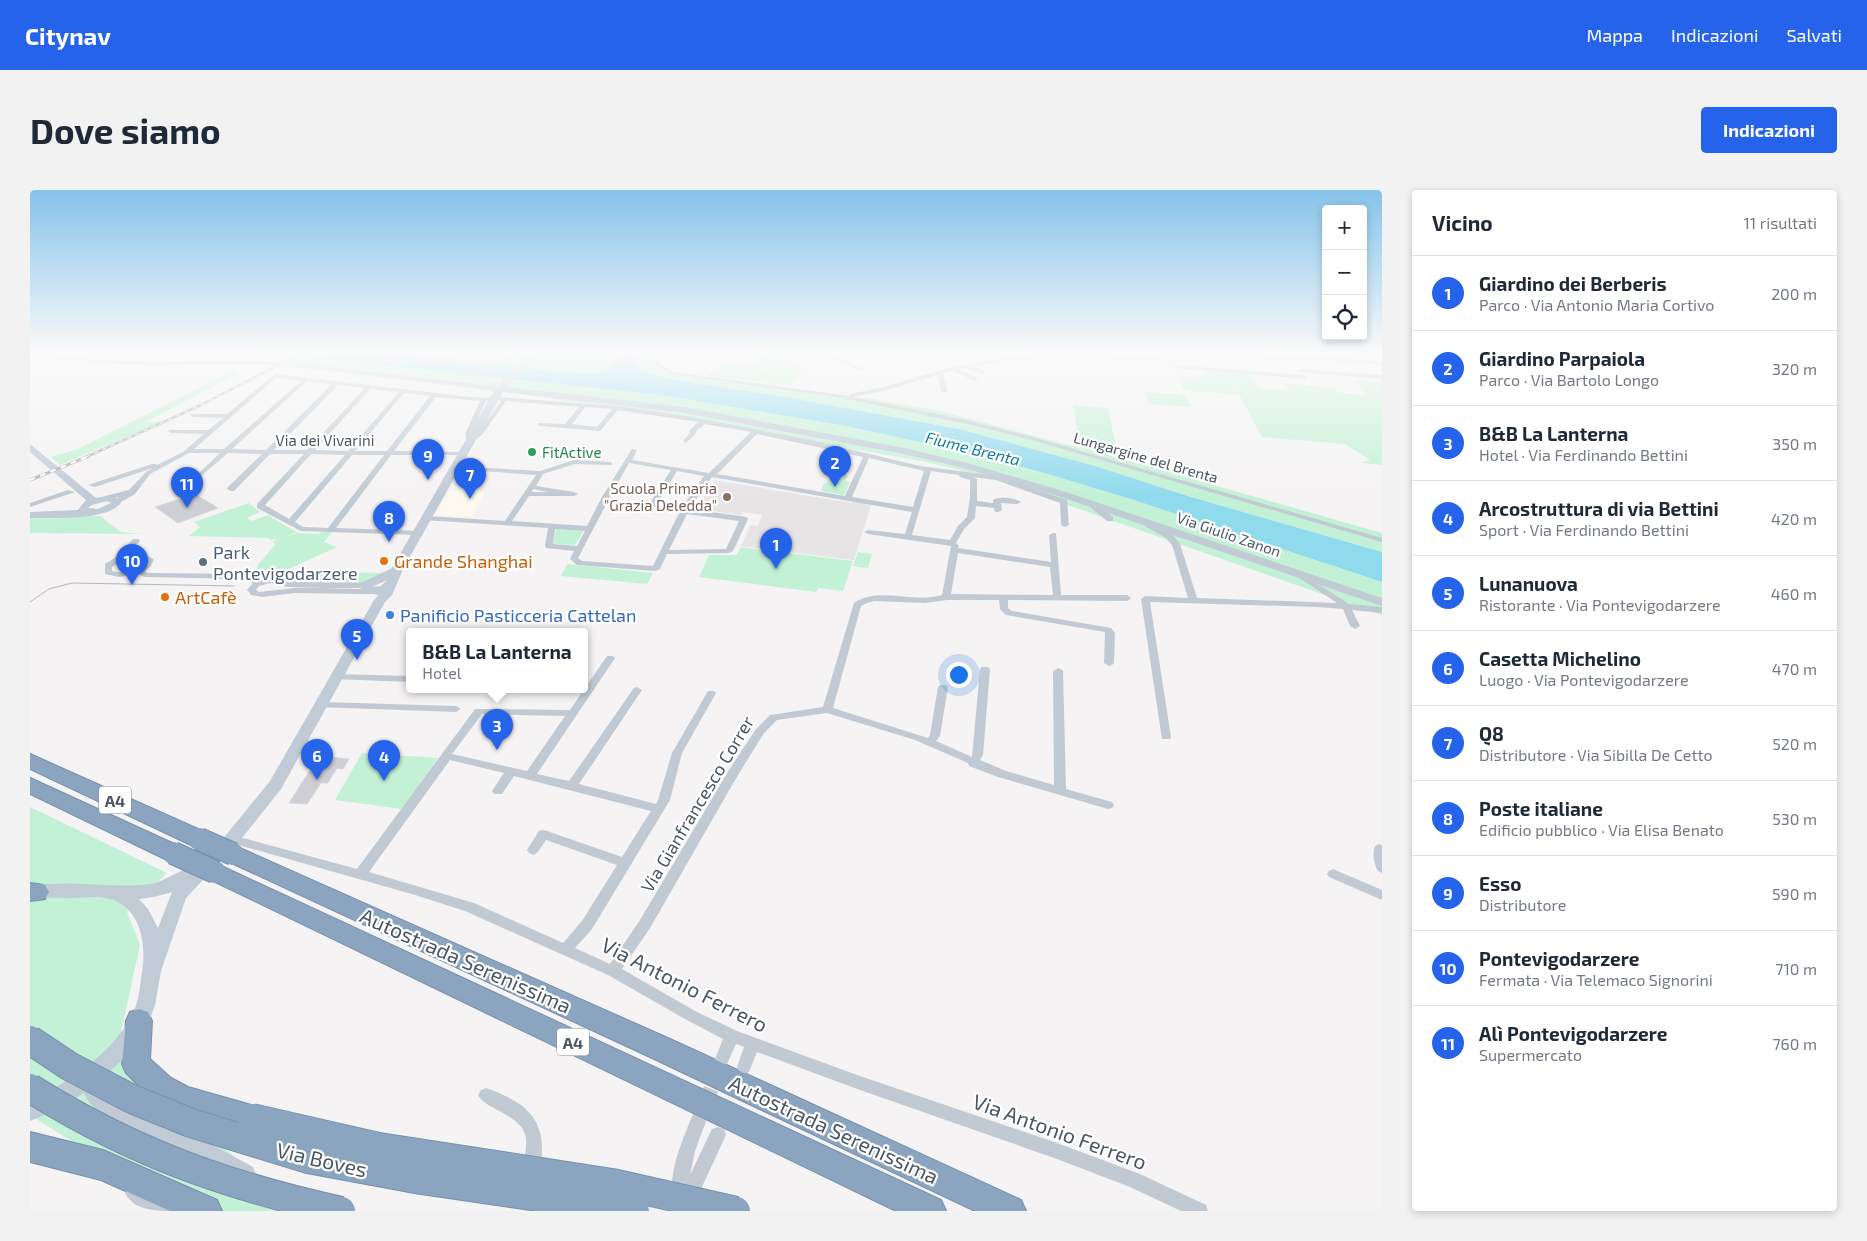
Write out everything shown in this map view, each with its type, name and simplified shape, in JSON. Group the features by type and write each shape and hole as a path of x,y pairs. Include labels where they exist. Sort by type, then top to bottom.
{"highway":[{"name":"Autostrada Serenissima","path":"30,761 199,839 227,855 930,1211"},
{"name":"Autostrada Serenissima","path":"30,785 173,853 227,855 564,1004 1010,1211"},
{"path":"139,1021 136,1064 161,1088 184,1100 252,1118 379,1147 612,1184 736,1211"},
{"name":"Via Boves","path":"30,1040 70,1066 113,1090 148,1106 191,1123 308,1159 421,1180 635,1211"},
{"path":"30,1088 44,1109 86,1124 121,1141 205,1176 289,1200 341,1211"},
{"path":"30,1147 103,1165 206,1211"}],"main road":[{"path":"44,1109 46,1104 92,1076 115,1052 139,1021 146,1005 154,967 175,902 180,893 227,855 276,785 337,677 379,588 397,574 397,569 494,401"},
{"name":"Via Giulio Zanon","path":"610,401 710,414 912,453 967,466 1094,504 1382,602"},
{"path":"30,447 93,501 112,501"},
{"path":"86,510 93,501"},
{"path":"86,510 106,510 112,501"},
{"path":"30,515 64,515"},
{"path":"32,892 161,890 179,882 223,835 297,748"},
{"path":"109,892 129,900 147,920 154,967"},
{"path":"136,1064 135,1093 143,1109 163,1121 201,1151"},
{"path":"92,1076 94,1093 106,1107 129,1120 201,1151 256,1180 300,1211"},
{"path":"73,1157 95,1172 131,1189 164,1211"}],"street":[{"path":"112,501 132,492 148,473 187,451 246,401"},
{"path":"200,474 283,401"},
{"path":"231,489 319,401"},
{"path":"357,401 260,506 301,529 418,533"},
{"path":"290,523 395,401"},
{"path":"330,530 430,401"},
{"path":"494,401 468,434 470,441 480,434 495,401"},
{"name":"Via Giulio Zanon","path":"535,401 616,408 704,421 811,442 928,470 994,477 1032,484"},
{"name":"Lungargine del Brenta","path":"865,401 1027,437 1382,540"},
{"path":"567,426 584,405"},
{"path":"540,424 597,428 616,408"},
{"path":"192,415 228,416"},
{"path":"686,441 694,432 692,431 704,421"},
{"path":"171,431 209,432"},
{"path":"634,450 574,559 580,563 650,569 657,567 693,496 707,477 755,432"},
{"path":"574,462 584,446"},
{"name":"Via dei Vivarini","path":"187,451 462,454"},
{"path":"848,498 867,456"},
{"path":"628,461 916,510"},
{"path":"455,467 541,473 574,462 610,464"},
{"path":"92,485 156,465 163,465"},
{"path":"652,506 676,468"},
{"path":"908,537 928,470"},
{"path":"943,472 944,474 973,479 973,503 969,522 961,528 953,547 946,597"},
{"path":"507,523 541,473"},
{"name":"Via Giulio Zanon","path":"994,477 1064,502 1065,525"},
{"path":"526,494 574,494 532,486"},
{"path":"30,505 71,492"},
{"path":"973,503 997,508 997,500 1017,502"},
{"name":"Via Giulio Zanon","path":"1094,504 1110,519"},
{"path":"64,515 86,510"},
{"path":"665,552 729,551 744,519 686,512"},
{"path":"427,518 590,529"},
{"name":"Via Giulio Zanon","path":"1148,522 1148,524 1169,536 1175,542 1194,600"},
{"path":"552,526 549,546 579,549"},
{"path":"868,532 908,537 953,547 1052,564"},
{"path":"1052,564 1055,563 1053,534"},
{"path":"128,548 129,551 150,559 148,565 138,571 124,575 108,572 108,566 117,560 128,548 136,541"},
{"path":"117,560 138,555"},
{"path":"1052,564 1054,566 1057,597"},
{"path":"138,571 145,575 244,577 259,582 270,580 291,584 379,588"},
{"name":"Via Giulio Zanon","path":"1301,574 1345,605 1355,626"},
{"path":"259,582 252,588 253,592 263,594 286,590 379,588"},
{"path":"273,592 280,588 280,582"},
{"path":"827,710 857,605 860,602 875,599 932,600 946,597 1127,598"},
{"path":"1003,598 1004,609 1008,613 1108,630 1110,633 1109,662"},
{"name":"Via Giulio Zanon","path":"1166,737 1144,600 1146,598 1345,605 1382,610"},
{"path":"588,692 610,658"},
{"path":"973,763 978,755 985,669"},
{"path":"1058,671 1060,792"},
{"path":"337,677 406,679"},
{"path":"930,742 935,736 943,687"},
{"path":"572,786 637,690"},
{"path":"530,776 587,693"},
{"path":"566,948 587,925 658,809 667,793 677,754 711,693"},
{"path":"322,705 456,708"},
{"name":"Via Gianfrancesco Correr","path":"613,971 637,938 701,824 770,719 779,716 827,710 930,742 973,763 1060,792 1108,804"},
{"path":"360,875 478,711 574,713"},
{"path":"447,756 658,809"},
{"path":"498,791 511,771"},
{"path":"533,850 543,834 625,863"},
{"path":"1379,849 1382,868"},
{"name":"Via Antonio Ferrero","path":"227,855 360,875 469,907 566,948 613,971 690,1015 732,1036 1057,1151 1134,1180 1200,1211"},
{"path":"1333,874 1382,895"},
{"path":"722,1059 732,1036"},
{"path":"744,1067 753,1044"},
{"path":"486,1095 520,1112 529,1122 533,1133 535,1145 533,1166 521,1211"},
{"path":"681,1210 680,1181 683,1158 697,1124"},
{"path":"681,1210 704,1168 718,1136"}],"shaded area":[{"path":"714,480 871,505 854,560 741,546 751,525 758,526 762,515 743,512 741,515 697,509"},
{"path":"450,490 485,491 472,517 438,515 436,513"}],"green space":[{"path":"173,401 187,401 144,423 163,421 60,465 51,457 78,449"},
{"path":"566,401 695,401 846,426 980,455 1134,500 1382,582 1382,615 991,478 927,462 621,408"},
{"path":"805,401 882,401 941,411 1091,451 1080,447 1073,405 1108,408 1118,457 1108,455 1382,533 1382,552 1191,497 1095,466 959,429"},
{"path":"1147,401 1187,401 1190,407 1148,404"},
{"path":"1242,401 1294,401 1298,407 1294,401 1382,401 1382,465 1361,463 1370,460 1345,444 1262,437"},
{"path":"836,473 848,475 846,481 850,482 844,495 821,491 824,483 827,483 829,479 832,480"},
{"path":"249,503 260,512 247,518 252,521 268,515 296,532 283,538 270,540 269,538 189,536 200,527 194,522"},
{"path":"76,516 100,516 121,532 143,534 30,533 30,518 54,519"},
{"path":"556,529 583,532 575,545 556,544 553,543"},
{"path":"321,532 332,532 324,542 337,547 282,572 387,573 361,583 339,584 274,578 256,571 258,565 275,545 273,541 297,533 319,534"},
{"path":"741,547 853,561 843,591 818,588 816,592 699,577 709,555 737,555"},
{"path":"858,552 872,554 868,568 853,566"},
{"path":"567,564 653,573 647,584 561,576"},
{"path":"362,753 438,758 402,809 335,800"},
{"path":"30,807 167,873 127,912 140,945 119,1041 174,1111 307,1211 183,1211 30,1115"}],"water":[{"name":"Fiume Brenta","path":"695,401 805,401 959,429 1095,466 1191,497 1382,552 1382,582 1134,500 1051,475 980,455 846,426"}],"building":[{"path":"195,494 218,508 178,523 155,507"},
{"path":"319,756 349,759 343,769 337,768 328,783 321,783 307,804 289,803"}],"tunnel":[{"path":"697,1124 717,1074"}],"tram line":[{"path":"30,602 49,589 72,583 234,586"}],"railway":[{"path":"86,457 209,401"},
{"path":"30,480 89,456"}],"place":[{"name":"FitActive","path":"532,452"},
{"name":"Esso","path":"428,480"},
{"name":"Giardino Parpaiola","path":"835,487"},
{"name":"Scuola Primaria \"Grazia Deledda\"","path":"727,497"},
{"name":"Q8","path":"470,499"},
{"name":"Alì Pontevigodarzere","path":"187,508"},
{"name":"Poste italiane","path":"389,542"},
{"name":"Grande Shanghai","path":"384,561"},
{"name":"Park Pontevigodarzere","path":"203,562"},
{"name":"Giardino dei Berberis","path":"776,569"},
{"name":"Pontevigodarzere","path":"132,585"},
{"name":"ArtCafè","path":"165,597"},
{"name":"Panificio Pasticceria Cattelan","path":"390,615"},
{"name":"Lunanuova","path":"357,660"},
{"name":"B&B La Lanterna","path":"497,750"},
{"name":"Casetta Michelino","path":"317,780"},
{"name":"Arcostruttura di via Bettini","path":"384,781"}]}
